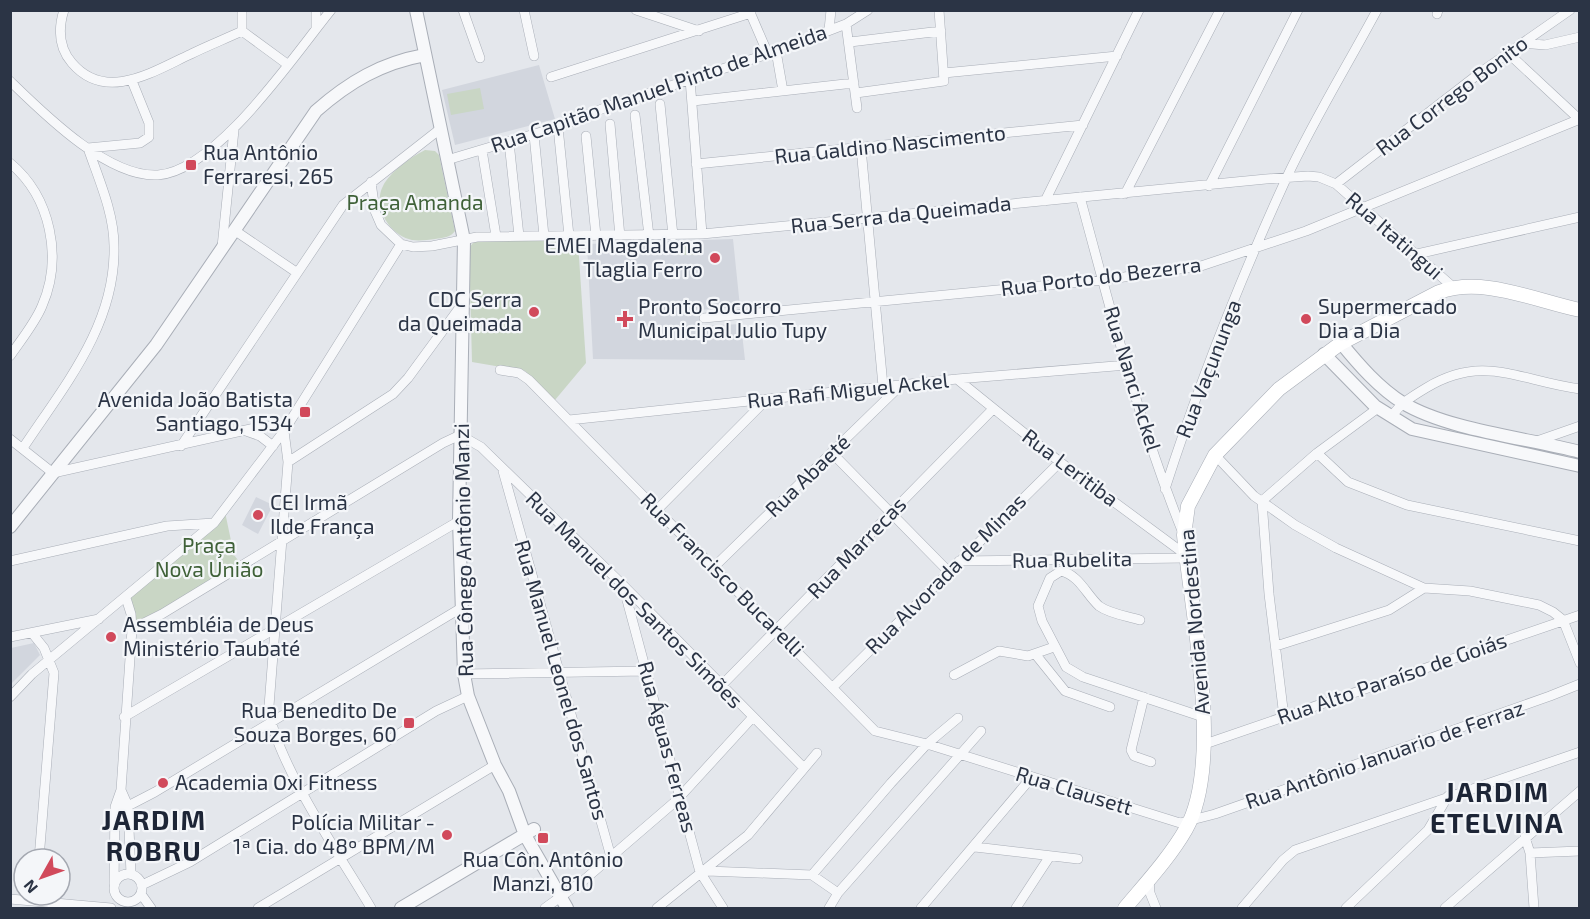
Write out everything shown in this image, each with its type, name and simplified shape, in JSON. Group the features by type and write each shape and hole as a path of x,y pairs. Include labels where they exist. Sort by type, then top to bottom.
{"main road":[{"path":"1453,287 1507,292 1580,310"},
{"name":"Avenida Nordestina","path":"1125,909 1149,880 1189,822 1202,780 1205,744 1184,535 1188,506 1215,455 1279,389 1341,343 1453,287"}],"street":[{"path":"64,10 60,31 61,42 73,63 81,71 103,82 132,81 242,31"},
{"path":"242,10 242,31"},
{"path":"316,10 316,29"},
{"path":"10,81 64,130 88,148 119,166 158,175 188,164 234,130 331,10"},
{"name":"Rua Cônego Antônio Manzi","path":"416,10 464,240 459,521 464,674 468,696 495,765 564,903"},
{"path":"463,10 480,58"},
{"path":"524,10 534,56"},
{"path":"636,10 699,31"},
{"path":"829,30 831,10"},
{"name":"Rua Capitão Manuel Pinto de Almeida","path":"447,160 534,135 609,106 772,52 846,24 868,10"},
{"path":"856,93 939,84 944,81 939,10"},
{"path":"1045,201 1139,10"},
{"path":"1125,194 1220,10"},
{"path":"1209,186 1298,10"},
{"name":"Rua Vaçununga","path":"1166,490 1196,395 1287,177 1377,10"},
{"name":"Rua Corrego Bonito","path":"1336,184 1521,43 1570,10"},
{"path":"551,77 699,31 750,12 772,52 783,91"},
{"path":"846,24 857,108"},
{"path":"850,42 941,30"},
{"path":"242,31 287,64"},
{"path":"1521,43 1545,45 1580,37"},
{"path":"1508,53 1579,120"},
{"path":"10,527 131,379 316,111 340,89 377,68 399,60 425,55"},
{"path":"944,73 1117,56"},
{"path":"690,79 702,234"},
{"path":"88,148 140,143 149,137 149,123 132,81"},
{"path":"693,101 854,83"},
{"path":"660,104 673,236"},
{"path":"635,115 649,236"},
{"name":"Rua Porto do Bezerra","path":"704,318 1103,280 1191,268 1255,250 1579,120"},
{"path":"610,124 620,237"},
{"name":"Rua Galdino Nascimento","path":"696,164 1083,125"},
{"path":"558,127 569,236"},
{"path":"181,446 343,205 440,129"},
{"path":"222,248 234,130"},
{"path":"534,135 544,236"},
{"path":"586,136 596,236"},
{"path":"509,142 519,236"},
{"path":"23,448 97,334 107,306 115,245 108,209 88,148"},
{"path":"861,148 883,386"},
{"path":"482,150 496,236"},
{"path":"10,163 21,172 37,196 50,231 52,251 49,287 41,308 10,356"},
{"name":"Rua Serra da Queimada","path":"464,240 496,236 620,237 702,234 868,220 1287,177 1318,177 1336,184"},
{"path":"371,182 371,195 381,225 401,244 413,247 432,246 464,240"},
{"name":"Rua Itatingui","path":"1336,184 1453,287"},
{"name":"Rua Nanci Ackel","path":"1080,198 1127,365 1166,490 1184,535"},
{"path":"1417,254 1580,217"},
{"path":"234,230 296,272"},
{"path":"10,697 32,674 214,523 286,427 401,244"},
{"path":"288,462 393,394 408,378 464,302"},
{"path":"1341,343 1383,388 1402,402 1441,419 1580,452"},
{"path":"1324,354 1378,408 1412,429 1580,466"},
{"path":"1341,372 1345,363 1356,360"},
{"name":"Rua Rafi Miguel Ackel","path":"569,420 765,401 883,386 1127,365"},
{"path":"1391,417 1402,402 1452,374 1474,369 1580,388"},
{"name":"Rua Francisco Bucarelli","path":"500,370 524,376 875,731 960,754"},
{"name":"Rua Leritiba","path":"957,379 1060,462 1186,557"},
{"name":"Rua Abaeté","path":"714,567 901,385"},
{"path":"657,510 765,401"},
{"path":"1262,501 1317,453 1378,408"},
{"name":"Rua Marrecas","path":"721,686 993,409"},
{"path":"1537,441 1580,426"},
{"path":"53,473 246,431 286,427"},
{"path":"286,427 288,462 269,706 270,723 303,792 372,909"},
{"path":"246,431 260,436 273,446"},
{"path":"132,629 162,614 443,442 460,435"},
{"name":"Rua Manuel dos Santos Simões","path":"460,435 481,447 624,586 752,718 804,768"},
{"path":"10,439 53,473"},
{"path":"832,453 948,571"},
{"path":"1317,453 1348,482 1407,505 1580,541"},
{"path":"1215,455 1262,501 1295,525 1336,548 1424,588 1470,591 1539,605 1563,620 1580,663"},
{"name":"Rua Alvorada de Minas","path":"833,687 1060,462"},
{"name":"Rua Manuel Leonel dos Santos","path":"502,469 611,857"},
{"path":"1166,490 1176,502 1188,506"},
{"path":"1262,501 1284,717"},
{"path":"124,717 459,521"},
{"path":"10,561 167,526 214,523"},
{"name":"Rua Rubelita","path":"959,561 1186,557"},
{"path":"1140,620 1101,607 1069,573 1057,572 1050,578 1038,606 1054,647 1066,667 1073,673 1203,717"},
{"name":"Rua Águas Ferreas","path":"624,586 681,797 704,872 723,909"},
{"path":"1276,646 1389,610 1424,588"},
{"path":"72,905 110,908 114,888 115,807 120,790 132,629 131,614 126,598"},
{"path":"115,807 128,806 461,608"},
{"name":"Rua Alto Paraíso de Goiás","path":"1205,744 1580,615"},
{"path":"10,638 102,618"},
{"path":"32,633 40,640 50,661 54,681 40,847"},
{"path":"954,675 999,651 1028,656 1054,647"},
{"path":"1036,655 1065,691 1110,707"},
{"path":"464,674 646,671"},
{"name":"Rua Antônio Januario de Ferraz","path":"1189,822 1580,684"},
{"path":"118,909 141,890 436,711 468,696"},
{"path":"1144,698 1131,750 1134,756 1151,762"},
{"path":"545,909 564,903 611,857 681,797 752,718"},
{"path":"812,875 871,805 927,744 958,718"},
{"path":"831,908 838,893 981,731"},
{"path":"1242,909 1283,860 1295,850 1580,752"},
{"path":"664,906 748,835 817,753"},
{"name":"Rua Clausett","path":"960,754 1180,823 1189,822"},
{"path":"258,909 341,856 495,765"},
{"path":"921,909 1031,778"},
{"path":"120,790 128,806 131,874"},
{"path":"1445,909 1580,791"},
{"path":"1346,909 1428,831 1448,796"},
{"path":"401,909 530,832"},
{"path":"1525,837 1530,853 1534,909"},
{"path":"975,847 1078,859"},
{"path":"1530,853 1580,850"},
{"path":"1016,909 1050,856"},
{"path":"704,872 812,875 838,893"},
{"path":"114,888 122,875 131,874 139,879 141,890 151,909"},
{"path":"1149,880 1150,894 1156,909"},
{"path":"114,888 120,900 129,902 139,909"},
{"path":"1456,897 1457,909"}],"shaded area":[{"path":"539,65 555,119 455,145 442,90"},
{"path":"733,239 740,307 699,310 700,326 741,324 745,360 593,359 587,244"},
{"name":"CEI Irmã Ilde França","path":"256,497 273,505 258,534 242,525"},
{"path":"34,643 40,655 11,684 11,648"}],"green space":[{"path":"480,88 484,109 451,115 447,94"},
{"name":"Praça Amanda","path":"425,150 435,151 439,155 455,231 444,238 412,240 390,227 382,211 380,194 386,181 396,170"},
{"path":"476,239 578,242 586,363 555,400 525,371 472,362 469,248"},
{"path":"695,241 695,255 672,255 672,242"},
{"name":"Praça Nova União","path":"225,512 234,555 242,565 133,628 128,598"}],"place":[{"name":"Rua Antônio Ferraresi, 265","path":"191,165"},
{"name":"EMEI Magdalena Tlaglia Ferro","path":"715,258"},
{"name":"CDC Serra da Queimada","path":"534,312"},
{"name":"Pronto Socorro Municipal Julio Tupy","path":"625,319"},
{"name":"Supermercado Dia a Dia","path":"1306,319"},
{"name":"Avenida João Batista Santiago, 1534","path":"305,412"},
{"name":"CEI Irmã Ilde França","path":"258,515"},
{"name":"Assembléia de Deus Ministério Taubaté","path":"111,637"},
{"name":"Rua Benedito De Souza Borges, 60","path":"409,723"},
{"name":"Academia Oxi Fitness","path":"163,783"},
{"name":"Polícia Militar - 1ª Cia. do 48º BPM/M","path":"447,835"},
{"name":"Rua Côn. Antônio Manzi, 810","path":"543,838"}],"district":[{"name":"JARDIM ETELVINA","path":"1497,808"},
{"name":"JARDIM ROBRU","path":"154,836"}]}
